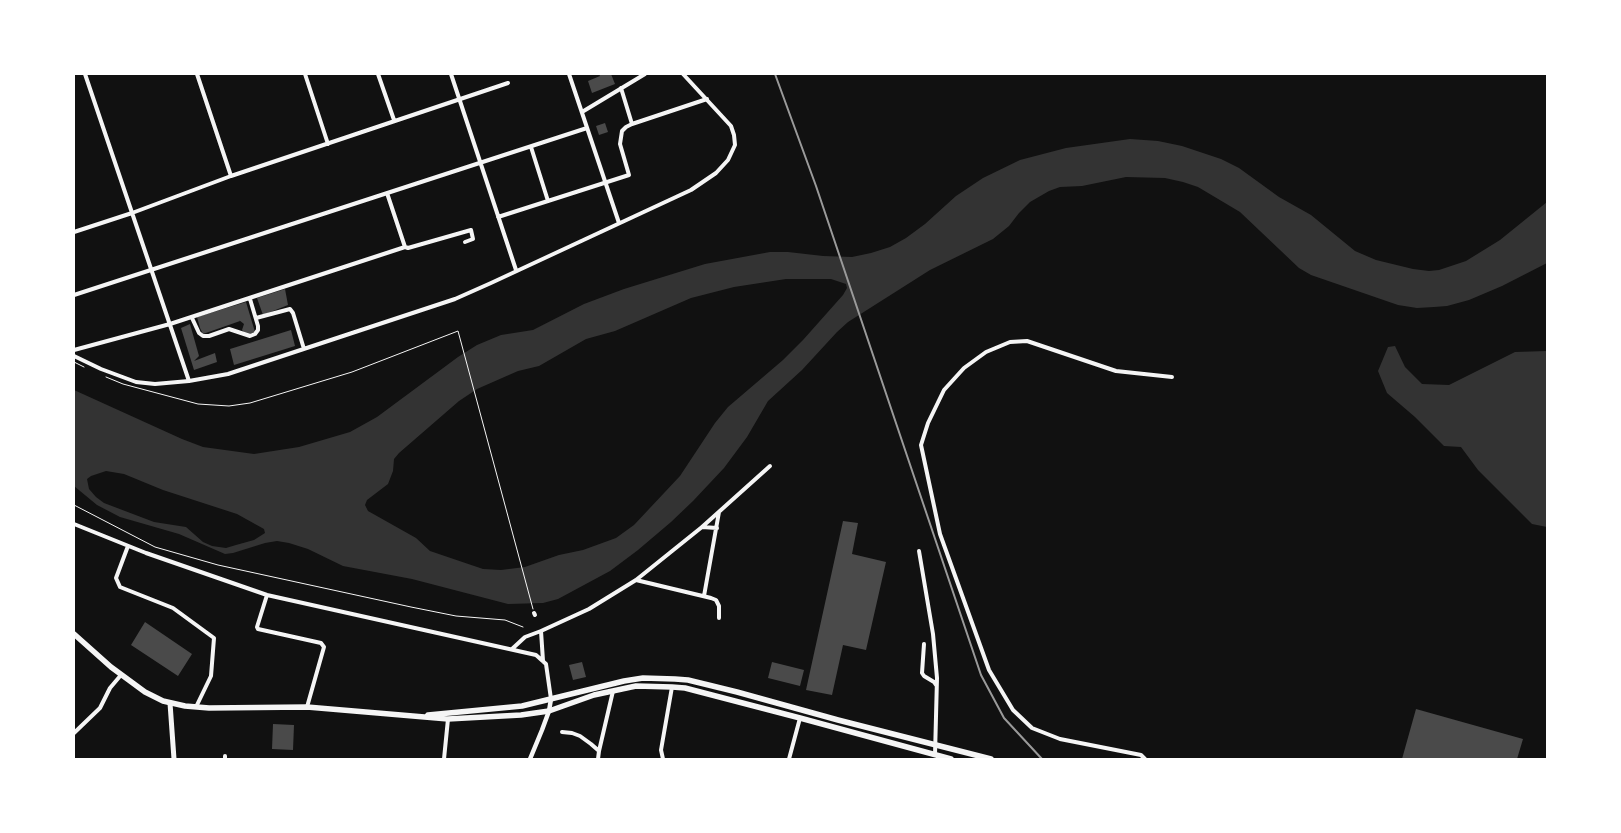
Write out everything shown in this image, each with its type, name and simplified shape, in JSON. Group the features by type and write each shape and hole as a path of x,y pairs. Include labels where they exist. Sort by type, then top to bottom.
{"main road":[{"path":"74,634 121,675 145,692 170,703 196,707 307,707 448,719 521,716 549,711 594,695 636,686 672,687 685,688 952,759"},
{"path":"409,716 522,706 624,681 660,678 688,680 991,759"},
{"path":"170,703 174,759"}],"street":[{"path":"85,74 189,381"},
{"path":"197,74 232,176"},
{"path":"305,74 328,144"},
{"path":"378,74 394,120"},
{"path":"451,74 516,270"},
{"path":"569,74 619,224"},
{"path":"582,112 646,74"},
{"path":"74,356 101,369 136,382 155,384 189,381 228,374 454,299 619,224 691,190 716,173 728,160 735,145 731,126 683,74"},
{"path":"74,232 394,120 508,83"},
{"path":"621,88 632,124"},
{"path":"498,217 629,175 620,144 622,132 632,124 707,99"},
{"path":"74,294 587,128"},
{"path":"531,147 548,201"},
{"path":"387,193 405,247"},
{"path":"74,350 192,318 405,247 408,248 470,230 473,240 465,242"},
{"path":"192,318 199,333 203,336 209,336 229,329 250,336 258,330 250,299"},
{"path":"256,318 286,309 292,310 304,349"},
{"path":"1145,759 1141,756 1060,740 1032,728 1013,710 989,670 940,534 921,445 928,423 944,390 964,368 986,352 1010,342 1028,341 1116,370 1172,377"},
{"path":"512,649 524,637 589,609 636,580 702,527 770,466"},
{"path":"704,596 720,511"},
{"path":"74,524 128,546 267,596 512,649 536,655 544,661"},
{"path":"702,527 716,528"},
{"path":"128,546 116,578 120,587 172,608 214,638 211,676 196,707"},
{"path":"919,551 933,634 936,687 935,754"},
{"path":"636,580 716,600 719,606 719,618"},
{"path":"267,596 258,629 321,643 324,647 307,707"},
{"path":"530,759 549,711 551,699 541,631"},
{"path":"924,644 922,673 934,682 936,687"},
{"path":"74,733 100,708 110,688 121,675"},
{"path":"662,759 660,750 672,687"},
{"path":"598,759 613,691"},
{"path":"789,759 800,718"},
{"path":"444,759 448,719"},
{"path":"562,732 580,736 599,751"},
{"path":"952,759 955,750"}],"path":[{"path":"107,377 122,384 198,404 229,406 250,403 352,372 458,331 535,614"},
{"path":"74,362 91,370"},
{"path":"74,505 142,542 202,561 456,616 505,620 523,627"}],"shaded area":[{"path":"1130,139 1158,141 1182,146 1221,159 1239,168 1279,197 1311,215 1355,251 1376,260 1429,271 1439,270 1466,261 1500,240 1547,202 1547,263 1469,300 1447,306 1417,308 1398,305 1311,275 1299,268 1240,212 1198,187 1165,178 1126,177 1082,186 1060,187 1030,202 1009,226 993,239 930,270 848,322 802,370 768,401 747,437 724,468 671,522 610,571 558,599 543,603 508,604 412,579 343,566 308,549 277,541 225,554 179,534 120,517 97,505 74,486 74,390 203,447 254,454 299,447 350,432 377,417 458,357 477,345 501,335 533,330 584,304 624,289 705,264 770,252 852,257 890,247 925,224 956,196 983,178 1020,160 1066,148","holes":["786,279 831,279 846,284 847,288 803,340 783,360 728,407 715,423 680,476 634,525 616,538 525,567 501,570 483,569 430,551 416,538 368,511 365,505 367,500 388,484 393,471 394,459 399,453 459,401 477,389 518,371 539,366 586,339 615,331 691,298 734,287","106,471 124,474 163,490 237,514 264,529 265,533 254,540 226,548 212,546 203,542 186,527 154,522 104,503 89,489 87,479"]},
{"path":"1395,346 1405,367 1422,384 1449,385 1515,352 1547,351 1547,527 1532,524 1478,470 1461,447 1444,446 1387,393 1378,371 1388,347"}],"building":[{"path":"599,74 611,74 615,84 592,93 588,81 600,76"},
{"path":"605,123 608,132 599,135 596,126"},
{"path":"285,289 288,305 263,315 257,298"},
{"path":"246,302 255,332 245,334 242,330 244,324 239,320 203,334 197,317"},
{"path":"190,324 199,356 194,361 215,353 217,362 194,370 181,328"},
{"path":"291,330 295,346 234,365 230,349"},
{"path":"843,521 858,523 852,554 886,562 866,650 843,645 832,695 806,690"},
{"path":"145,622 192,654 178,676 131,645"},
{"path":"582,662 586,677 573,680 569,665"},
{"path":"772,662 804,670 800,686 768,678"},
{"path":"1416,709 1523,739 1517,759 1402,759"},
{"path":"273,724 294,725 293,750 272,749"}],"railway":[{"path":"775,74 816,186 981,675 1004,718 1042,759"}]}
